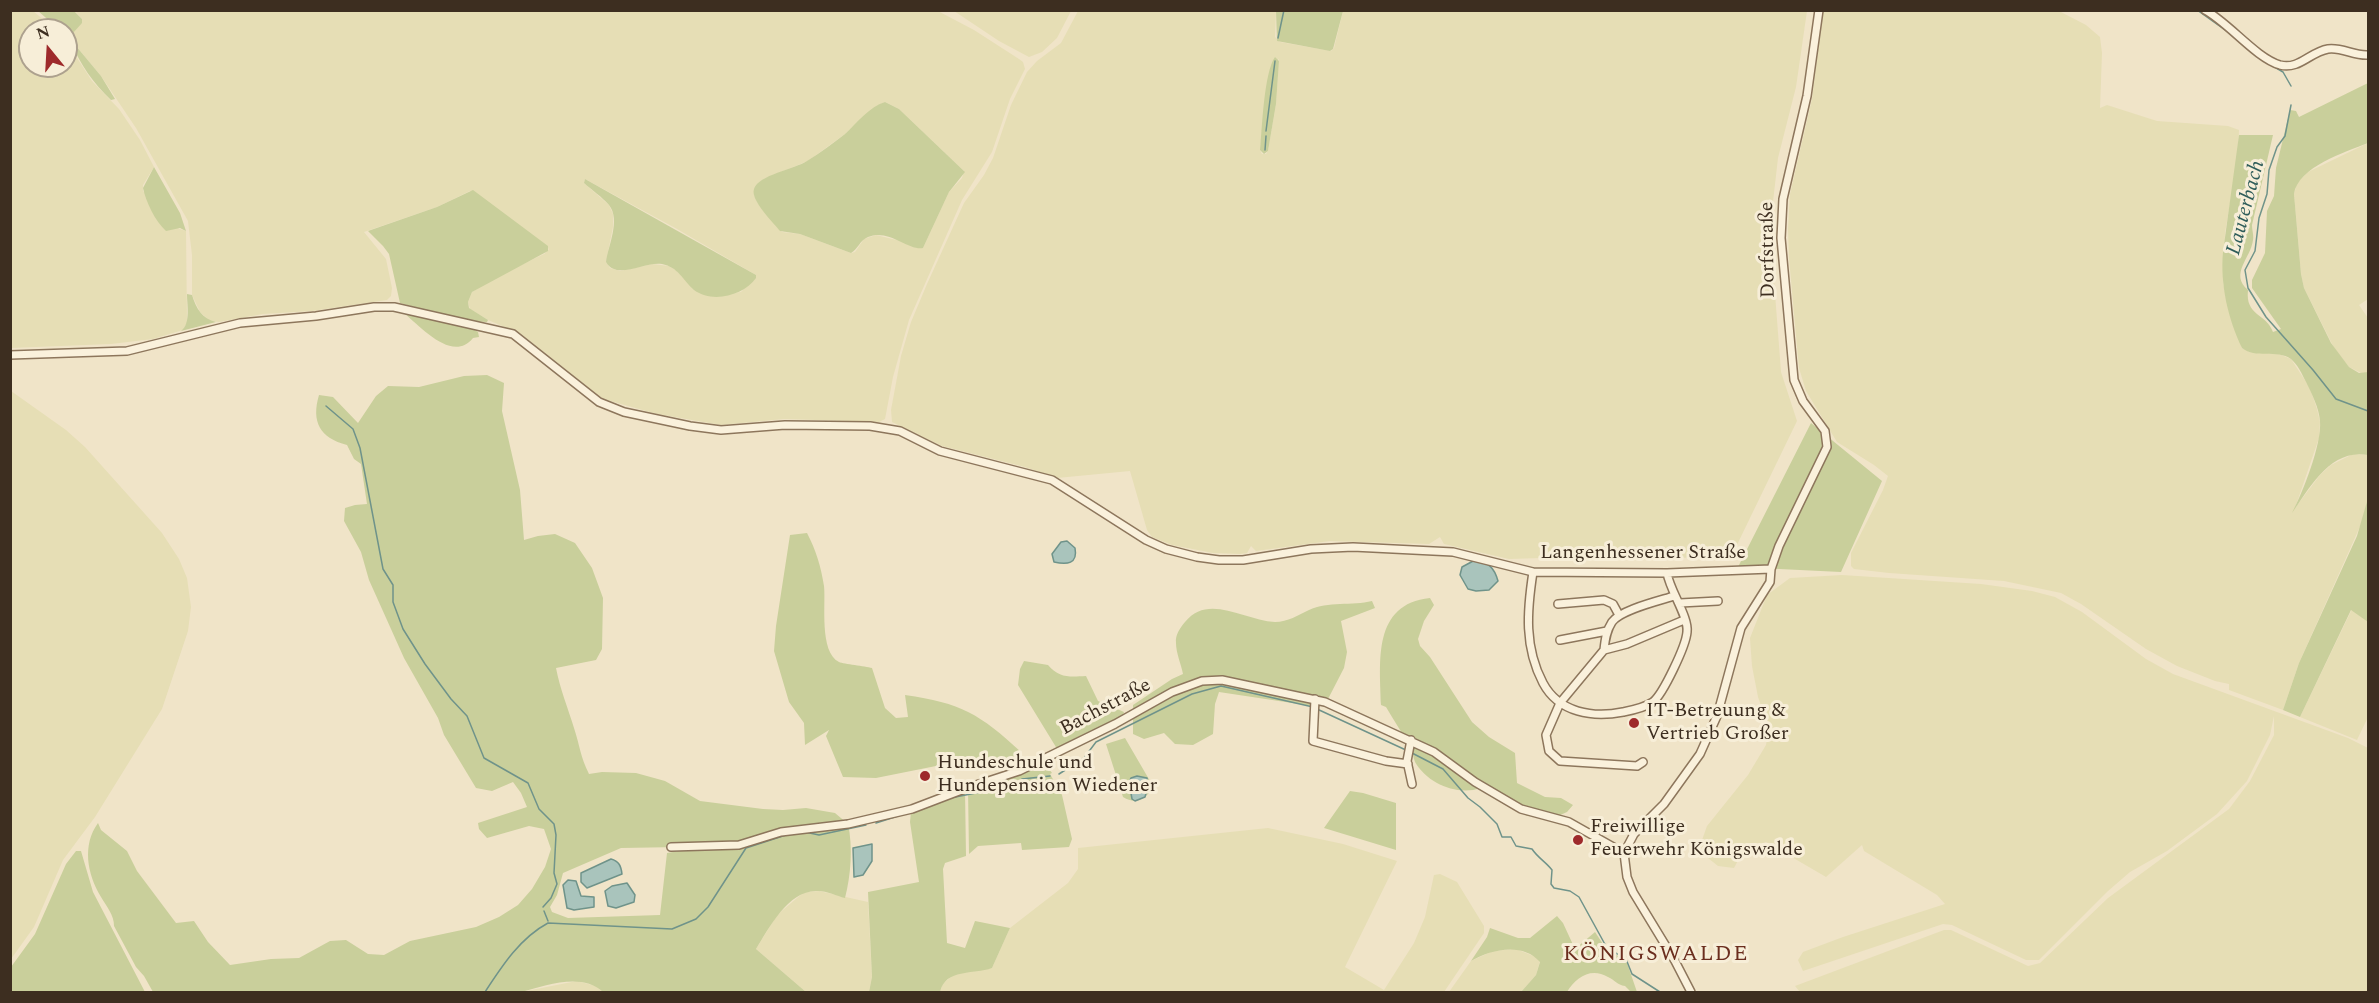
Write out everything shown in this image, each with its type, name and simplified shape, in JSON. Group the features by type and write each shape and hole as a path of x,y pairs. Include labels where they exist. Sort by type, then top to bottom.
{"street":[{"name":"Dorfstraße","path":"1771,568 1799,503 1827,447 1825,431 1803,401 1794,380 1781,238 1783,200 1807,96 1820,10"},
{"path":"2205,10 2267,58 2281,65 2289,66 2302,62 2329,49 2368,56"},
{"name":"Langenhessener Straße","path":"10,355 133,350 240,323 316,316 374,307 394,307 457,322 500,329 513,334 592,398 624,411 690,426 722,430 785,425 870,426 900,431 940,451 1052,480 1146,540 1182,553 1219,560 1243,560 1311,549 1347,547 1444,551 1533,572 1667,573 1771,568"},
{"path":"1691,993 1675,961 1633,892 1627,877 1623,853 1634,834 1664,804 1700,754 1717,716 1741,628 1770,582 1771,568"},
{"path":"1533,572 1528,613 1530,647 1544,685 1560,703 1575,711 1595,716 1636,709 1654,701 1663,690 1688,631 1680,603 1669,586 1667,573"},
{"path":"1642,762 1637,766 1583,764 1557,759 1549,751 1546,735 1560,703 1604,650 1607,631 1613,620 1619,615 1674,596"},
{"path":"1558,604 1604,600 1613,604 1619,615"},
{"path":"1680,603 1718,600"},
{"path":"1604,650 1627,644 1684,620"},
{"path":"1560,640 1607,631"},
{"name":"Bachstraße","path":"671,847 739,845 781,832 848,824 912,809 1019,771 1115,724 1172,692 1202,681 1222,681 1315,705 1411,740 1434,752 1475,782 1521,809 1569,822 1623,853"},
{"path":"1315,705 1313,741 1408,764"},
{"path":"1411,740 1408,764 1412,784"}],"shaded area":[{"path":"74,10 936,10 974,30 1019,59 1023,62 1025,69 1010,99 992,152 962,200 909,320 893,377 885,419 879,422 784,419 721,425 657,414 603,399 521,334 488,320 470,309 468,302 472,292 498,276 544,254 549,249 470,191 437,207 364,232 386,259 392,288 391,296 387,300 312,311 263,314 219,322 210,321 200,312 192,295 192,255 188,221 136,128 101,76 78,48 78,25 82,19","holes":["885,102 899,109 964,171 962,178 949,192 923,248 876,235 864,239 855,252 851,253 800,234 782,232 757,202 754,195 756,185 764,179 808,161 845,134 877,106","585,179 756,275 741,292 706,295 694,289 679,272 669,266 653,264 620,271 610,268 606,262 613,227 613,214 609,205 584,183"]},
{"path":"10,11 33,11 41,18 18,18 18,78 78,78 78,59 92,81 119,109 140,140 154,167 143,185 143,191 177,228 186,231 187,323 183,330 153,339 111,344 11,348"},
{"path":"954,11 1071,11 1057,38 1042,52 1029,57 999,41"},
{"path":"1078,11 1276,11 1275,37 1280,42 1331,51 1334,48 1343,11 1807,11 1796,87 1778,158 1770,228 1781,372 1797,421 1734,551 1723,556 1640,560 1606,556 1509,559 1444,544 1440,537 1429,544 1330,541 1256,551 1251,546 1247,553 1240,554 1213,553 1172,545 1152,537 1147,530 1130,471 1057,478 1025,467 942,446 892,422 891,410 901,356 911,322 927,284 964,203 993,158 1011,105 1027,72 1037,61 1061,43","holes":["1279,59 1276,104 1268,151 1262,154 1260,150 1269,74 1271,66"]},
{"path":"1823,11 2059,11 2086,25 2100,37 2102,53 2100,108 2107,105 2157,121 2228,126 2239,130 2238,156 2225,233 2223,282 2242,348 2249,352 2279,354 2291,359 2310,388 2317,409 2320,422 2319,438 2295,508 2320,475 2331,465 2353,454 2368,455 2368,498 2362,522 2299,663 2283,710 2229,690 2229,684 2177,666 2146,649 2081,604 2061,593 2004,581 1889,573 1854,569 1851,566 1851,553 1888,476 1837,442 1806,391 1799,368 1789,258 1790,194 1812,99"},
{"path":"2368,143 2368,299 2359,305 2368,318 2368,372 2363,374 2349,367 2335,350 2304,288 2294,194 2297,183 2308,172"},
{"path":"11,391 66,430 85,447 162,533 179,559 187,578 191,607 188,631 162,709 95,817 63,860 34,927 11,959"},
{"path":"1842,575 1981,584 2032,591 2055,597 2082,612 2146,659 2173,674 2348,738 2368,748 2368,992 1800,992 1795,986 1944,930 1951,930 2028,966 2040,963 2108,898 2229,809 2250,781 2274,735 2274,716 2270,735 2247,781 2217,814 2167,851 2130,872 2039,960 2026,960 1952,925 1943,924 1803,971 1798,960 1803,952 1945,904 1937,895 1864,851 1862,845 1826,877 1766,842 1743,851 1734,868 1718,866 1703,854 1701,843 1707,826 1748,775 1766,745 1769,728 1758,697 1750,638 1767,595 1790,578"},
{"path":"2352,609 2368,622 2368,717 2357,740 2300,717"},
{"path":"1268,828 1343,844 1397,861 1345,967 1384,990 1414,943 1425,917 1434,875 1440,874 1457,882 1484,926 1484,933 1444,992 940,992 942,984 955,974 992,968 1010,928 1068,883 1078,869 1078,848"},
{"path":"819,891 868,902 872,977 869,992 806,992 756,949 777,915 804,892"},
{"path":"1516,949 1540,961 1536,975 1521,992 1449,992 1471,961 1493,951"},
{"path":"577,981 596,986 603,992 521,992"}],"green space":[{"path":"38,11 74,11 82,19 82,23 78,27 78,18 46,18"},
{"path":"1276,11 1343,11 1333,49 1330,51 1277,41"},
{"path":"78,48 101,76 115,99 111,100 99,87 79,59"},
{"path":"1275,57 1279,61 1276,104 1268,151 1264,154 1260,150 1264,101 1268,75"},
{"path":"2368,83 2368,143 2313,168 2297,184 2294,194 2304,288 2331,343 2349,367 2359,373 2368,372 2368,455 2355,454 2332,463 2314,481 2292,513 2315,455 2320,421 2311,391 2293,361 2285,356 2253,353 2242,348 2229,313 2222,264 2239,135 2273,135 2252,225 2253,240 2240,278 2248,290 2248,298 2253,310 2266,321 2273,332 2281,329 2252,288 2252,280 2265,253 2267,211 2274,196 2276,168 2290,110 2296,111 2299,117"},
{"path":"885,102 899,109 965,172 949,192 923,248 917,248 883,235 876,235 865,238 851,253 800,234 780,231 755,199 754,189 757,184 769,176 812,158 845,134 868,111"},
{"path":"154,167 180,213 186,231 180,228 166,231 158,222 146,199 143,188"},
{"path":"585,179 756,275 756,278 744,289 719,297 694,290 676,271 662,264 624,270 611,267 606,262 614,225 612,211 606,202 584,183"},
{"path":"473,190 548,246 548,251 472,292 468,302 469,308 488,320 487,322 468,321 400,303 389,254 368,231 437,207"},
{"path":"187,294 192,295 203,316 216,322 181,331 187,319"},
{"path":"405,314 473,329 478,332 479,337 473,338 465,345 456,347 447,345 429,334"},
{"path":"487,375 504,383 502,411 520,490 524,540 555,534 575,543 592,568 603,598 602,649 596,660 556,668 589,774 636,773 665,781 700,801 763,809 806,808 835,813 848,824 851,861 845,898 818,891 798,896 781,911 756,949 806,992 603,992 584,983 563,982 521,992 153,992 136,967 92,879 88,850 98,823 101,830 127,851 137,871 176,923 194,921 208,942 230,965 271,959 299,958 330,941 346,940 368,954 384,955 410,941 476,927 499,917 518,905 532,889 545,867 551,849 544,829 529,826 487,838 479,829 478,823 527,807 513,782 492,791 476,788 444,735 438,718 404,658 369,580 361,552 344,521 345,508 367,504 361,464 354,459 347,445 330,438 320,428 317,421 319,395 333,397 358,423 376,396 388,386 419,387 464,376","holes":["739,846 737,849 685,850 667,853 660,915 568,918 552,912 550,907 557,895 563,873 621,848"]},
{"path":"1811,423 1882,481 1841,572 1738,567"},
{"path":"2368,498 2368,622 2351,610 2300,717 2283,710 2299,663 2357,536"},
{"path":"807,533 816,552 823,579 826,638 833,657 842,663 872,668 885,708 896,718 908,717 905,695 941,702 981,719 1021,752 1014,766 997,765 988,761 946,764 876,778 843,777 826,736 829,730 805,745 804,723 789,702 774,651 790,535"},
{"path":"1430,598 1434,605 1424,621 1418,639 1420,646 1430,657 1472,722 1489,737 1515,753 1517,783 1545,797 1561,798 1573,805 1567,812 1558,816 1527,816 1509,802 1481,788 1453,789 1435,782 1415,762 1408,743 1386,707 1381,705 1381,654 1383,638 1389,623 1398,611 1411,603"},
{"path":"1372,601 1375,608 1341,621 1347,652 1344,668 1328,699 1312,706 1219,692 1215,704 1213,734 1193,745 1175,744 1164,733 1144,739 1133,734 1133,705 1183,674 1176,637 1183,624 1194,614 1204,609 1227,610 1263,620 1280,622 1316,607"},
{"path":"1024,661 1048,665 1065,676 1086,676 1098,701 1124,712 1121,721 1059,752 1018,685 1020,669"},
{"path":"1125,738 1150,781 1149,793 1137,801 1123,797 1106,744"},
{"path":"1046,765 1062,795 1072,839 1069,847 1022,850 1021,843 978,846 969,854 968,789"},
{"path":"965,790 966,856 945,863 943,869 947,943 965,948 975,921 1010,928 992,968 954,976 943,984 940,992 869,992 872,977 868,892 919,882 910,822 911,812"},
{"path":"1350,791 1396,803 1396,850 1324,828"},
{"path":"76,851 81,851 93,892 145,992 11,992 11,967 35,934 66,864"},
{"path":"1557,916 1563,923 1575,949 1595,932 1607,950 1626,960 1637,992 1631,992 1625,986 1602,974 1590,973 1579,978 1567,992 1521,992 1536,975 1540,962 1533,956 1525,952 1507,950 1488,953 1471,961 1487,937 1490,928 1518,938 1530,938"}],"water":[{"path":"1067,541 1075,548 1075,557 1067,563 1054,562 1052,554 1061,542"},
{"path":"1475,560 1487,564 1495,572 1498,581 1489,590 1468,589 1460,575 1462,567"},
{"path":"1137,776 1147,778 1148,786 1145,797 1135,801 1132,799 1129,782 1131,778"},
{"path":"872,844 872,861 863,875 854,877 853,848"},
{"path":"611,859 619,864 622,874 587,888 581,882 581,873"},
{"path":"568,880 576,881 581,896 594,897 594,907 574,910 567,908 563,885"},
{"path":"627,883 635,895 634,902 616,908 608,906 605,891 612,886"}],"waterway":[{"path":"1278,38 1284,10"},
{"name":"Lauterbach","path":"2197,10 2235,37"},
{"name":"Lauterbach","path":"2261,59 2283,72 2291,86"},
{"path":"1266,131 1275,61"},
{"name":"Lauterbach","path":"2291,105 2285,136 2277,147 2269,170 2267,194 2259,218 2255,251 2245,270 2248,288 2266,317 2336,399 2368,411"},
{"path":"1265,150 1266,136"},
{"path":"326,406 353,429 360,448 383,569 393,585 393,602 403,629 425,664 467,716 484,758 528,783 539,809 554,824 556,835 554,873 557,884 551,898 543,907"},
{"path":"1059,774 1084,758 1096,742 1192,694 1221,686 1313,707"},
{"path":"1317,709 1408,751"},
{"path":"1412,753 1443,769 1468,798 1497,824 1502,837 1511,837 1516,846 1532,849 1552,870 1551,884 1554,888 1570,891 1579,897 1607,948 1626,959 1632,974 1660,992"},
{"path":"950,798 1007,787 1022,779 1050,776"},
{"path":"876,823 926,807"},
{"path":"805,832 819,835 866,825"},
{"path":"485,992 520,945 548,923 672,929 696,919 708,907 746,848 789,834"},
{"path":"544,911 548,921"}],"place":[{"name":"IT-Betreuung & Vertrieb Großer","path":"1634,723"},
{"name":"Hundeschule und Hundepension Wiedener","path":"925,776"},
{"name":"Freiwillige Feuerwehr Königswalde","path":"1578,840"}],"district":[{"name":"KÖNIGSWALDE","path":"1656,956"}]}
